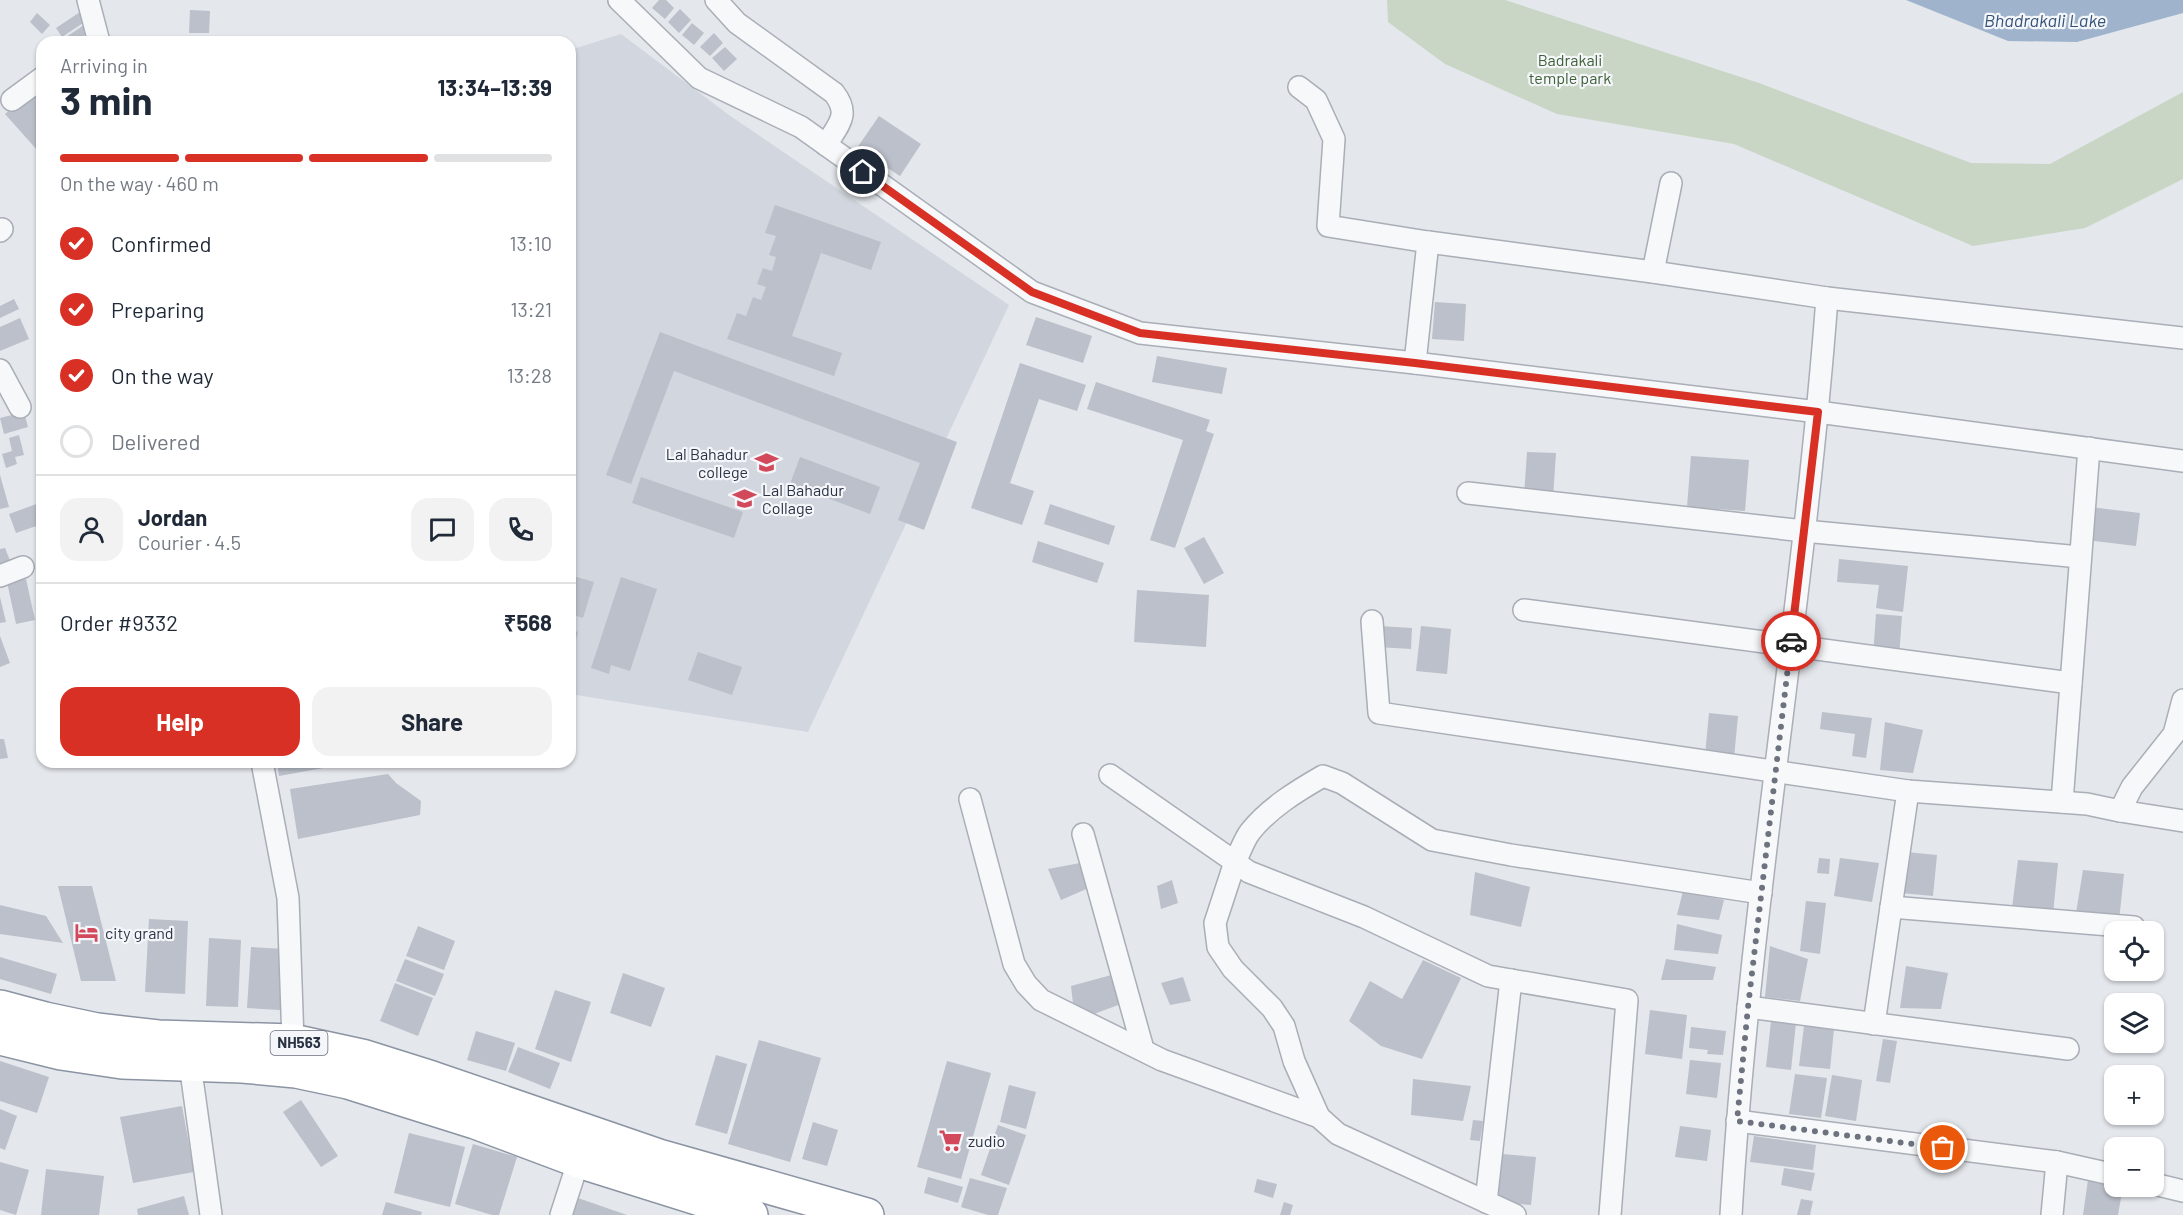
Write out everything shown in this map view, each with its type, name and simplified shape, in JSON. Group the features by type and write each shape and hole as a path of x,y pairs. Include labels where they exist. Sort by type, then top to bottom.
{"highway":[{"name":"NH563","path":"0,1007 97,1030 158,1037 293,1041 362,1056 415,1073 584,1147 751,1215"},
{"name":"NH563","path":"0,1038 61,1053 122,1062 242,1066 296,1071 348,1082 475,1122 584,1147 659,1156 867,1215"}],"street":[{"path":"88,0 96,36"},
{"path":"619,0 699,78 801,127 1032,292 1140,333 1415,363 1818,412 2183,461"},
{"path":"716,0 737,23 834,93 841,102 843,116 826,145"},
{"path":"12,100 36,82"},
{"path":"1299,87 1316,100 1334,139 1328,226 1827,298 2183,338"},
{"path":"1653,272 1671,183"},
{"path":"1415,363 1428,242"},
{"path":"1731,1215 1748,1007 1818,412 1827,298"},
{"path":"0,370 20,407"},
{"path":"2062,802 2089,448"},
{"path":"1468,493 1804,531 2080,556"},
{"path":"0,576 23,567"},
{"path":"1524,610 2071,683"},
{"path":"1372,621 1379,713 1908,792 2087,804 2183,821"},
{"path":"2120,811 2132,787 2174,734 2183,700"},
{"path":"263,768 288,898 293,1041"},
{"path":"1110,775 1249,872 1364,917 1488,976 1627,1000 1610,1215"},
{"path":"1319,1117 1294,1061 1284,1026 1272,1008 1233,969 1218,947 1215,923 1235,862 1249,833 1269,813 1303,787 1323,776 1342,783 1432,840 1511,855 1761,893"},
{"path":"1874,1024 1908,792"},
{"path":"970,799 1014,964 1026,984 1041,999 1162,1060 1319,1117 1338,1134 1515,1215"},
{"path":"1083,834 1143,1049"},
{"path":"1891,907 2104,925"},
{"path":"1486,1202 1511,980"},
{"path":"1748,1007 2068,1049"},
{"path":"190,1064 211,1215"},
{"path":"1737,1121 2057,1162 2104,1173"},
{"path":"561,1215 584,1147"},
{"path":"2052,1215 2057,1162"},
{"path":"2164,1186 2183,1191"}],"shaded area":[{"name":"Lal Bahadur Collage","path":"621,34 729,115 1009,305 808,732 576,695 576,48"}],"green space":[{"name":"Badrakali temple park","path":"1387,0 1505,0 1759,83 1971,163 2050,164 2183,92 2183,179 2085,228 1973,246 1734,144 1557,114 1445,64 1388,22"}],"water":[{"name":"Bhadrakali Lake","path":"1906,0 2183,0 2183,13 2077,42 2008,41"}],"building":[{"path":"659,0 666,0 674,8 665,19 652,8"},
{"path":"680,9 691,20 679,33 668,22"},
{"path":"190,10 210,11 209,33 189,33"},
{"path":"80,12 86,21 64,36 56,28"},
{"path":"37,13 50,25 42,34 30,22"},
{"path":"692,23 704,33 694,45 682,35"},
{"path":"84,25 89,32 83,36 68,36"},
{"path":"714,33 723,43 710,56 700,47"},
{"path":"725,47 737,59 724,71 712,58"},
{"path":"36,87 36,149 5,114"},
{"path":"879,116 921,144 900,176 857,148"},
{"path":"775,205 881,242 871,270 821,253 792,336 842,353 834,376 727,339 737,313 746,316 753,297 761,300 766,287 757,284 763,268 772,271 776,257 769,255 776,236 765,233"},
{"path":"14,299 19,309 0,318 0,306"},
{"path":"1435,302 1466,304 1464,341 1432,339"},
{"path":"1036,317 1092,336 1083,363 1026,345"},
{"path":"20,318 29,339 0,351 0,327"},
{"path":"660,332 957,442 924,530 898,520 920,463 674,371 631,484 606,475"},
{"path":"1157,356 1227,368 1222,394 1152,382"},
{"path":"1020,363 1086,385 1077,411 1039,399 1010,483 1034,491 1022,525 971,508"},
{"path":"1096,382 1210,420 1206,431 1214,434 1175,548 1150,540 1183,440 1087,409"},
{"path":"24,412 28,427 4,434 0,418"},
{"path":"19,435 24,455 15,457 17,464 6,468 2,454 12,451 9,438"},
{"path":"1527,452 1556,453 1553,498 1524,496"},
{"path":"1691,456 1749,460 1745,511 1687,507"},
{"path":"800,457 880,487 870,514 790,484"},
{"path":"0,475 9,507 0,509"},
{"path":"641,477 743,512 734,538 632,503"},
{"path":"36,504 36,526 16,533 9,514"},
{"path":"1050,504 1115,526 1109,545 1044,524"},
{"path":"2090,507 2140,513 2136,546 2086,540"},
{"path":"1204,537 1224,573 1204,584 1184,548"},
{"path":"1038,541 1104,563 1097,583 1032,562"},
{"path":"5,548 11,563 0,566 0,549"},
{"path":"1839,559 1908,566 1903,612 1876,608 1879,585 1837,582"},
{"path":"576,577 594,582 583,618 576,616"},
{"path":"621,577 657,589 630,671 611,665 609,674 591,668"},
{"path":"26,579 35,620 16,624 7,582"},
{"path":"1137,590 1209,595 1206,647 1134,642"},
{"path":"0,597 6,622 0,623"},
{"path":"1876,614 1902,616 1899,658 1873,656"},
{"path":"1379,626 1412,628 1411,649 1377,647"},
{"path":"1421,626 1451,629 1447,674 1416,671"},
{"path":"0,636 10,663 0,667"},
{"path":"698,652 742,667 732,695 688,680"},
{"path":"1822,712 1872,718 1866,758 1852,756 1855,734 1820,729"},
{"path":"1709,713 1738,716 1734,758 1705,755"},
{"path":"1885,722 1923,730 1913,773 1880,770"},
{"path":"0,739 4,739 8,758 0,759"},
{"path":"278,768 323,768 279,776"},
{"path":"388,774 396,783 421,801 420,815 298,839 290,789"},
{"path":"1906,852 1937,855 1933,896 1901,893"},
{"path":"1819,858 1830,859 1829,874 1817,873"},
{"path":"1840,858 1879,863 1872,902 1834,896"},
{"path":"2018,860 2058,863 2053,914 2012,908"},
{"path":"1080,863 1091,887 1061,900 1048,869"},
{"path":"2083,870 2124,874 2119,921 2076,913"},
{"path":"1475,872 1530,887 1521,927 1470,915"},
{"path":"1172,880 1178,903 1161,909 1157,886"},
{"name":"city grand","path":"58,886 92,886 116,981 81,981"},
{"path":"1683,891 1724,900 1719,920 1677,915"},
{"path":"1806,901 1826,903 1820,954 1800,951"},
{"path":"0,905 46,916 63,943 0,934"},
{"path":"149,919 188,921 185,994 145,992"},
{"path":"1677,924 1722,935 1718,954 1674,950"},
{"path":"418,926 455,941 444,970 406,956"},
{"path":"209,938 241,940 238,1007 206,1006"},
{"path":"1770,946 1808,959 1800,1001 1765,997"},
{"path":"251,947 284,949 280,1010 247,1008"},
{"path":"0,957 57,974 51,994 0,979"},
{"path":"405,959 444,974 435,996 396,981"},
{"path":"1666,959 1716,967 1713,980 1661,980"},
{"path":"1423,960 1461,978 1422,1059 1381,1046 1349,1021 1370,981 1402,999"},
{"path":"1906,966 1948,973 1941,1009 1900,1008"},
{"path":"623,973 665,988 651,1027 610,1013"},
{"path":"1115,974 1121,1004 1075,1021 1071,986"},
{"path":"1183,977 1191,1001 1170,1005 1161,983"},
{"path":"395,983 433,998 418,1036 380,1021"},
{"path":"555,990 591,1002 571,1062 535,1049"},
{"path":"1650,1010 1687,1015 1682,1059 1645,1054"},
{"path":"1771,1021 1796,1023 1791,1070 1766,1067"},
{"path":"1804,1026 1834,1029 1830,1069 1799,1066"},
{"path":"1691,1027 1726,1031 1723,1055 1707,1054 1708,1050 1689,1048"},
{"path":"476,1031 515,1043 506,1071 467,1060"},
{"path":"1883,1039 1897,1041 1890,1083 1876,1081"},
{"path":"759,1040 821,1058 790,1162 728,1144"},
{"path":"518,1047 560,1063 550,1089 508,1072"},
{"path":"716,1055 747,1064 727,1134 695,1125"},
{"path":"1690,1060 1721,1063 1717,1098 1686,1094"},
{"path":"0,1061 49,1077 37,1113 0,1101"},
{"path":"947,1061 991,1073 961,1179 917,1167"},
{"path":"1795,1074 1827,1078 1821,1118 1789,1114"},
{"path":"1832,1075 1862,1080 1856,1121 1825,1116"},
{"path":"1413,1079 1471,1086 1463,1121 1411,1115"},
{"path":"1009,1085 1036,1092 1026,1129 1000,1122"},
{"path":"301,1100 338,1156 321,1167 283,1112"},
{"path":"182,1106 194,1172 133,1183 120,1117"},
{"path":"0,1109 17,1116 5,1150 0,1148"},
{"path":"1473,1120 1483,1121 1480,1141 1470,1140"},
{"path":"813,1122 838,1130 827,1166 802,1159"},
{"path":"998,1125 1026,1135 1009,1185 981,1175"},
{"path":"1680,1126 1711,1130 1707,1161 1675,1157"},
{"path":"409,1133 465,1147 450,1207 394,1193"},
{"path":"1754,1136 1816,1145 1813,1170 1750,1162"},
{"path":"473,1144 517,1157 499,1215 455,1204"},
{"path":"1502,1154 1536,1157 1531,1205 1497,1202"},
{"path":"0,1162 29,1170 16,1215 0,1210"},
{"path":"1784,1168 1815,1173 1811,1191 1781,1185"},
{"path":"46,1169 104,1176 99,1215 41,1215"},
{"path":"928,1177 963,1187 958,1203 924,1193"},
{"path":"970,1178 1007,1188 998,1215 988,1215 961,1207"},
{"path":"1257,1179 1277,1184 1273,1198 1254,1192"},
{"path":"2088,1180 2104,1183 2104,1197 2121,1197 2118,1215 2083,1215"},
{"path":"184,1196 189,1215 138,1215 137,1209"},
{"path":"578,1198 627,1215 572,1215"},
{"path":"1801,1199 1813,1201 1810,1215 1797,1215"},
{"path":"386,1202 422,1212 421,1215 382,1215"},
{"path":"1284,1202 1293,1205 1290,1215 1280,1215"}],"way so far":[{"path":"1791,641 1748,1007 1737,1121 1943,1148"}],"place":[{"name":"Lal Bahadur college","path":"766,463"},
{"name":"Lal Bahadur Collage","path":"744,499"},
{"name":"city grand","path":"87,933"},
{"name":"zudio","path":"950,1141"}],"route":[{"path":"863,172 1032,292 1140,333 1415,363 1818,412 1791,641"}]}
